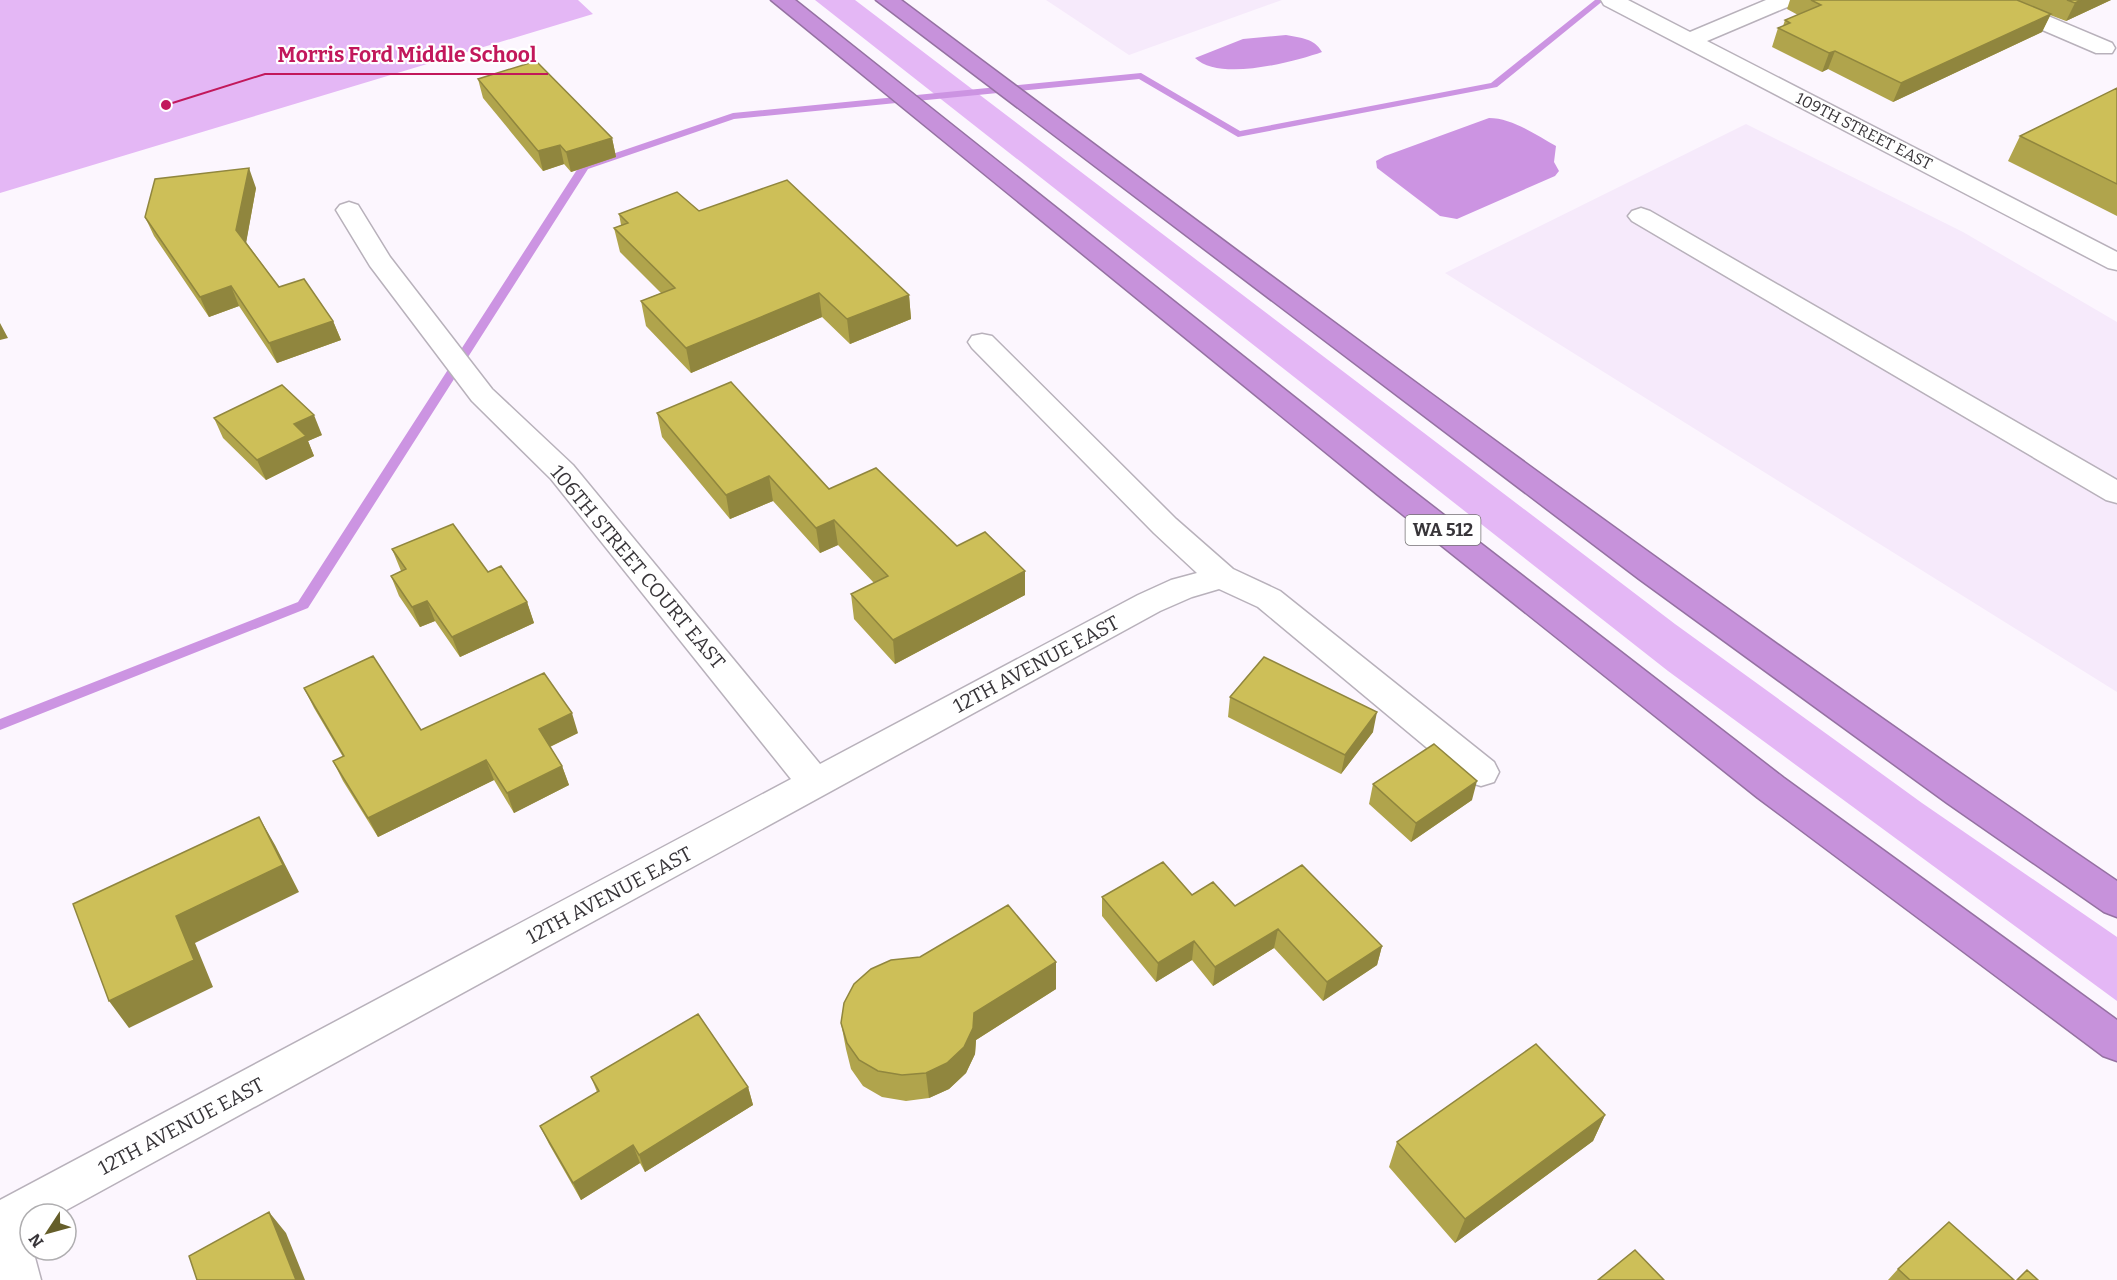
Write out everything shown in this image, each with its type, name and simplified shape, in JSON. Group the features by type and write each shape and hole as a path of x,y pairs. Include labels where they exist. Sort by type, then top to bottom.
{"highway":[{"name":"WA 512","path":"782,0 1389,488 1753,773 2117,1043"},
{"path":"887,0 1478,445 1857,720 2117,901"}],"street":[{"name":"109TH STREET EAST","path":"1612,0 2117,262"},
{"path":"1690,40 1784,0"},
{"path":"1992,0 2104,48"},
{"name":"106TH STREET COURT EAST","path":"349,210 379,260 482,394 562,472 815,783"},
{"path":"1641,216 2117,493"},
{"path":"982,342 1165,526 1222,577 1269,599 1481,772"},
{"name":"12TH AVENUE EAST","path":"2,1222 1149,603 1182,588 1222,577"},
{"path":"2,1222 19,1280"}],"shaded area":[{"path":"0,0 578,0 593,14 0,193"},
{"path":"815,0 855,0 1675,624 1922,803 2117,937 2117,1001 1668,671"},
{"path":"1046,0 1282,0 1129,55"},
{"path":"1286,35 1311,41 1322,52 1276,65 1238,69 1221,69 1206,65 1195,58 1243,39"},
{"path":"1489,118 1515,124 1556,146 1554,162 1559,171 1555,176 1457,219 1440,216 1377,168 1376,161 1385,156"},
{"path":"1746,124 1963,232 2117,322 2117,692 1445,273"}],"building":[{"path":"1811,0 2017,0 2051,14 1901,83 1835,51 1829,53 1778,28 1790,23 1785,20 1821,5"},
{"path":"536,61 612,138 566,152 560,145 538,151 478,79"},
{"path":"2117,88 2117,184 2020,136"},
{"path":"249,168 236,230 279,287 304,279 333,321 269,343 231,286 200,297 145,217 155,179"},
{"path":"787,180 909,295 847,319 819,293 686,348 641,301 675,288 614,228 628,223 619,214 677,192 699,211"},
{"path":"731,382 829,489 876,468 957,546 985,532 1025,571 893,640 851,594 888,576 834,520 816,528 769,476 726,495 657,413"},
{"path":"282,385 314,415 294,424 306,436 257,460 214,418"},
{"path":"453,524 488,572 501,566 527,602 452,637 427,601 412,607 391,576 406,569 392,549"},
{"path":"373,656 421,730 544,673 572,713 539,729 562,766 507,793 486,760 368,818 333,761 344,756 304,688"},
{"path":"1264,657 1377,712 1345,755 1230,697"},
{"path":"1434,744 1477,781 1416,823 1373,784"},
{"path":"259,817 283,865 176,916 194,960 109,1001 73,904"},
{"path":"1163,862 1192,895 1213,882 1235,906 1302,865 1382,946 1327,982 1278,929 1215,967 1194,941 1158,963 1102,897"},
{"path":"1008,905 1056,962 974,1013 973,1028 964,1047 947,1063 926,1073 902,1075 878,1071 859,1060 847,1043 841,1023 844,1003 854,984 871,969 891,960 920,957"},
{"path":"698,1014 748,1087 639,1155 633,1145 573,1183 540,1126 599,1091 591,1077"},
{"path":"1536,1044 1605,1115 1465,1219 1397,1142"},
{"path":"269,1212 296,1280 197,1280 189,1256"},
{"path":"1949,1222 2014,1280 1910,1280 1898,1269"},
{"path":"1635,1250 1664,1280 1598,1280"},
{"path":"2027,1270 2038,1280 2017,1280"}],"waterway":[{"path":"0,725 303,605 584,167 733,116 1141,76 1238,134 1494,85 1600,0"}],"place":[{"name":"Morris Ford Middle School","path":"166,105"}]}
